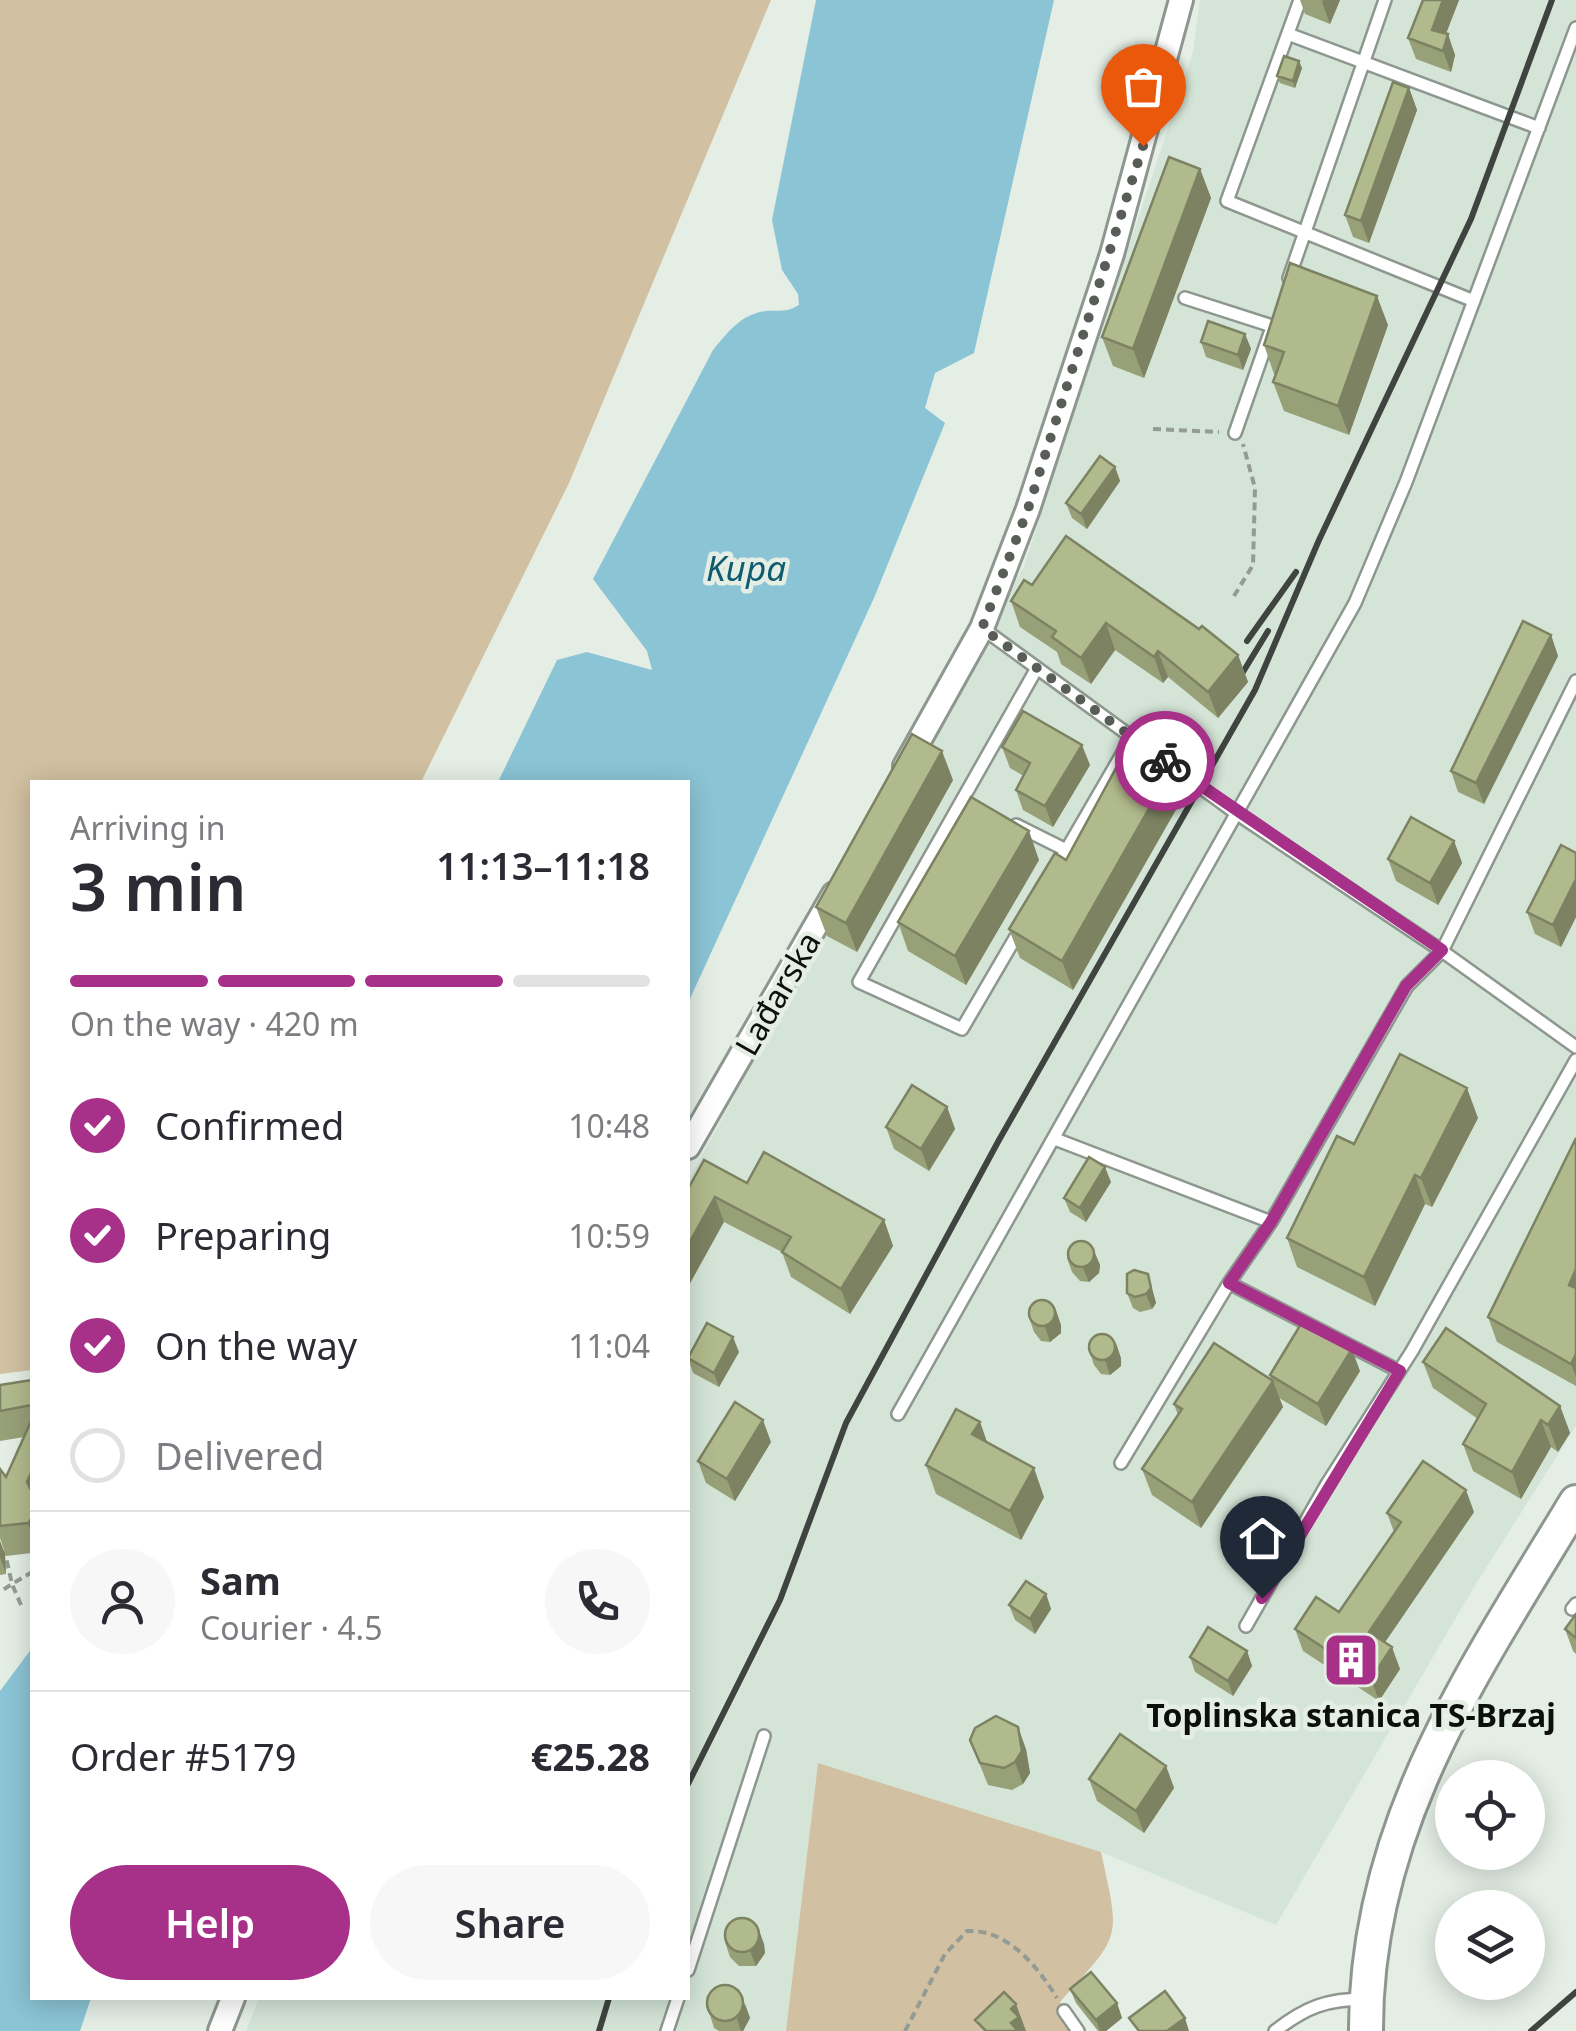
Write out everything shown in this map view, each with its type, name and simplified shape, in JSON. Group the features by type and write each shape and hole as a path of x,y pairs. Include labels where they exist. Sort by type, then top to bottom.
{"main road":[{"path":"1366,2015 1373,1936 1408,1803 1444,1725 1576,1502"}],"street":[{"path":"897,781 982,628 1028,509 1112,254 1181,0"},
{"name":"Lađarska","path":"690,1143 849,866"},
{"path":"220,2031 232,2000"}],"lane":[{"path":"1300,0 1228,201 1474,300"},
{"path":"1286,289 1386,0"},
{"path":"898,1414 1356,603 1576,28"},
{"path":"1288,34 1538,128"},
{"path":"1185,298 1272,326"},
{"path":"1235,433 1279,308"},
{"path":"982,628 1236,813 1442,950 1576,1047"},
{"path":"1028,915 962,1028 859,982 1037,668"},
{"path":"1121,1463 1229,1283 1271,1222 1406,986 1442,950 1576,680"},
{"path":"1048,882 1132,737"},
{"path":"963,798 980,807"},
{"path":"997,816 1066,850"},
{"path":"1246,1626 1327,1484 1400,1371 1576,1060"},
{"path":"1056,1139 1271,1222"},
{"path":"1229,1283 1400,1371"},
{"path":"690,1964 764,1736"},
{"path":"668,2031 677,2000"},
{"path":"1275,2031 1300,2012 1328,2000 1366,2015"},
{"path":"1064,2010 1078,2031"}],"path":[{"path":"1153,429 1235,433 1246,448 1255,488 1253,565 1234,596"},
{"path":"0,1551 6,1553 21,1605"},
{"path":"0,1592 30,1573"},
{"path":"906,2031 945,1954 967,1932 996,1934 1016,1948 1064,2010"}],"shaded area":[{"path":"0,0 771,0 569,483 422,780 30,780 30,1370 0,1374"},
{"path":"1200,0 1576,0 1576,1426 1474,1587 1276,1925 1101,1852 818,1763 786,2031 246,2031 258,2000 690,2000 690,1177 1024,566 1193,52"},
{"path":"818,1763 1101,1852 1112,1904 1111,1935 1095,1962 1060,2002 1078,2031 786,2031"}],"water":[{"name":"Kupa","path":"816,0 1054,0 974,353 935,373 925,408 945,423 874,598 690,999 690,780 499,780 557,660 587,652 652,670 647,651 593,579 713,350 749,316 799,305 798,294 782,270 772,220"},
{"path":"30,1651 30,2000 90,2000 80,2031 0,2031 0,1691"}],"building":[{"path":"1423,0 1443,0 1432,30 1448,34 1443,51 1408,38"},
{"path":"1284,56 1299,61 1293,81 1277,76"},
{"path":"1393,82 1409,88 1361,221 1345,215"},
{"path":"1169,157 1200,169 1133,349 1102,337"},
{"path":"1290,263 1377,296 1338,406 1273,382 1284,352 1264,345"},
{"path":"1208,321 1245,334 1238,355 1201,342"},
{"path":"1100,456 1115,467 1081,514 1066,503"},
{"path":"1066,536 1199,629 1202,626 1238,655 1208,692 1158,651 1154,657 1106,623 1081,658 1052,637 1056,631 1011,601 1024,580 1032,585"},
{"path":"1523,621 1551,635 1476,783 1451,771"},
{"path":"1023,711 1082,745 1045,806 1016,790 1030,763 1002,747"},
{"path":"912,734 942,751 846,923 816,907"},
{"path":"1128,746 1171,770 1062,961 1009,929 1055,853 1066,860"},
{"path":"971,797 1029,831 955,956 898,922"},
{"path":"1411,817 1454,841 1430,883 1388,859"},
{"path":"1561,845 1576,853 1576,879 1553,925 1527,912"},
{"path":"1400,1054 1467,1088 1421,1178 1415,1175 1364,1277 1287,1238 1337,1136 1354,1144"},
{"path":"912,1085 947,1107 921,1149 886,1127"},
{"path":"1576,1138 1576,1269 1569,1285 1576,1288 1576,1354 1571,1364 1488,1317"},
{"path":"764,1152 884,1220 841,1289 782,1252 791,1237 715,1197 690,1241 690,1185 704,1160 747,1183"},
{"path":"1089,1157 1105,1167 1080,1208 1064,1198"},
{"path":"1081,1241 1090,1245 1094,1254 1090,1263 1081,1267 1072,1263 1068,1254 1072,1245"},
{"path":"1134,1270 1148,1274 1151,1288 1135,1297 1127,1293 1127,1274"},
{"path":"1042,1300 1051,1304 1055,1313 1051,1322 1042,1326 1033,1322 1029,1313 1033,1304"},
{"path":"1304,1319 1352,1349 1318,1404 1270,1375"},
{"path":"707,1323 733,1337 714,1373 690,1359"},
{"path":"1446,1328 1560,1406 1548,1425 1541,1420 1512,1472 1463,1444 1486,1404 1423,1362"},
{"path":"1102,1334 1111,1338 1115,1347 1111,1356 1102,1360 1093,1356 1089,1347 1093,1338"},
{"path":"1214,1343 1273,1381 1192,1502 1142,1469 1182,1409 1174,1404"},
{"path":"30,1380 30,1405 0,1411 0,1385"},
{"path":"735,1402 763,1420 727,1479 698,1461"},
{"path":"956,1409 980,1422 972,1434 1034,1468 1010,1511 926,1465"},
{"path":"30,1423 28,1523 0,1526 0,1469 6,1477"},
{"path":"1423,1461 1466,1490 1369,1632 1392,1647 1371,1679 1295,1629 1316,1597 1339,1612 1401,1522 1387,1513"},
{"path":"1026,1581 1046,1594 1030,1619 1009,1605"},
{"path":"1576,1614 1576,1638 1565,1629"},
{"path":"1208,1627 1247,1651 1228,1681 1190,1657"},
{"path":"996,1716 1018,1727 1022,1751 1015,1762 1004,1768 980,1763 970,1740 975,1728"},
{"path":"1120,1734 1166,1766 1136,1811 1089,1779"},
{"path":"742,1918 754,1923 759,1935 754,1947 742,1952 730,1947 725,1935 730,1923"},
{"path":"1091,1972 1117,2003 1096,2020 1070,1989"},
{"path":"725,1985 738,1990 743,2003 738,2016 725,2021 712,2016 707,2003 712,1990"},
{"path":"1165,1991 1185,2018 1167,2031 1139,2031 1129,2018"},
{"path":"1004,1992 1016,2004 1011,2009 1019,2017 1011,2023 1018,2031 986,2031 975,2020"}],"railway":[{"path":"690,1780 780,1600 846,1423 999,1140 1255,690 1319,540 1471,219 1552,0"},
{"path":"1247,641 1296,572"},
{"path":"1243,672 1268,631"},
{"path":"1531,2031 1576,1992"},
{"path":"599,2031 608,2000"}],"way so far":[{"path":"1143,146 1112,254 1028,509 982,628 1165,761"}],"place":[{"name":"Toplinska stanica TS-Brzaj","path":"1351,1660"}],"route":[{"path":"1165,761 1442,950 1406,986 1271,1222 1229,1283 1400,1371 1327,1484 1262,1598"}]}
